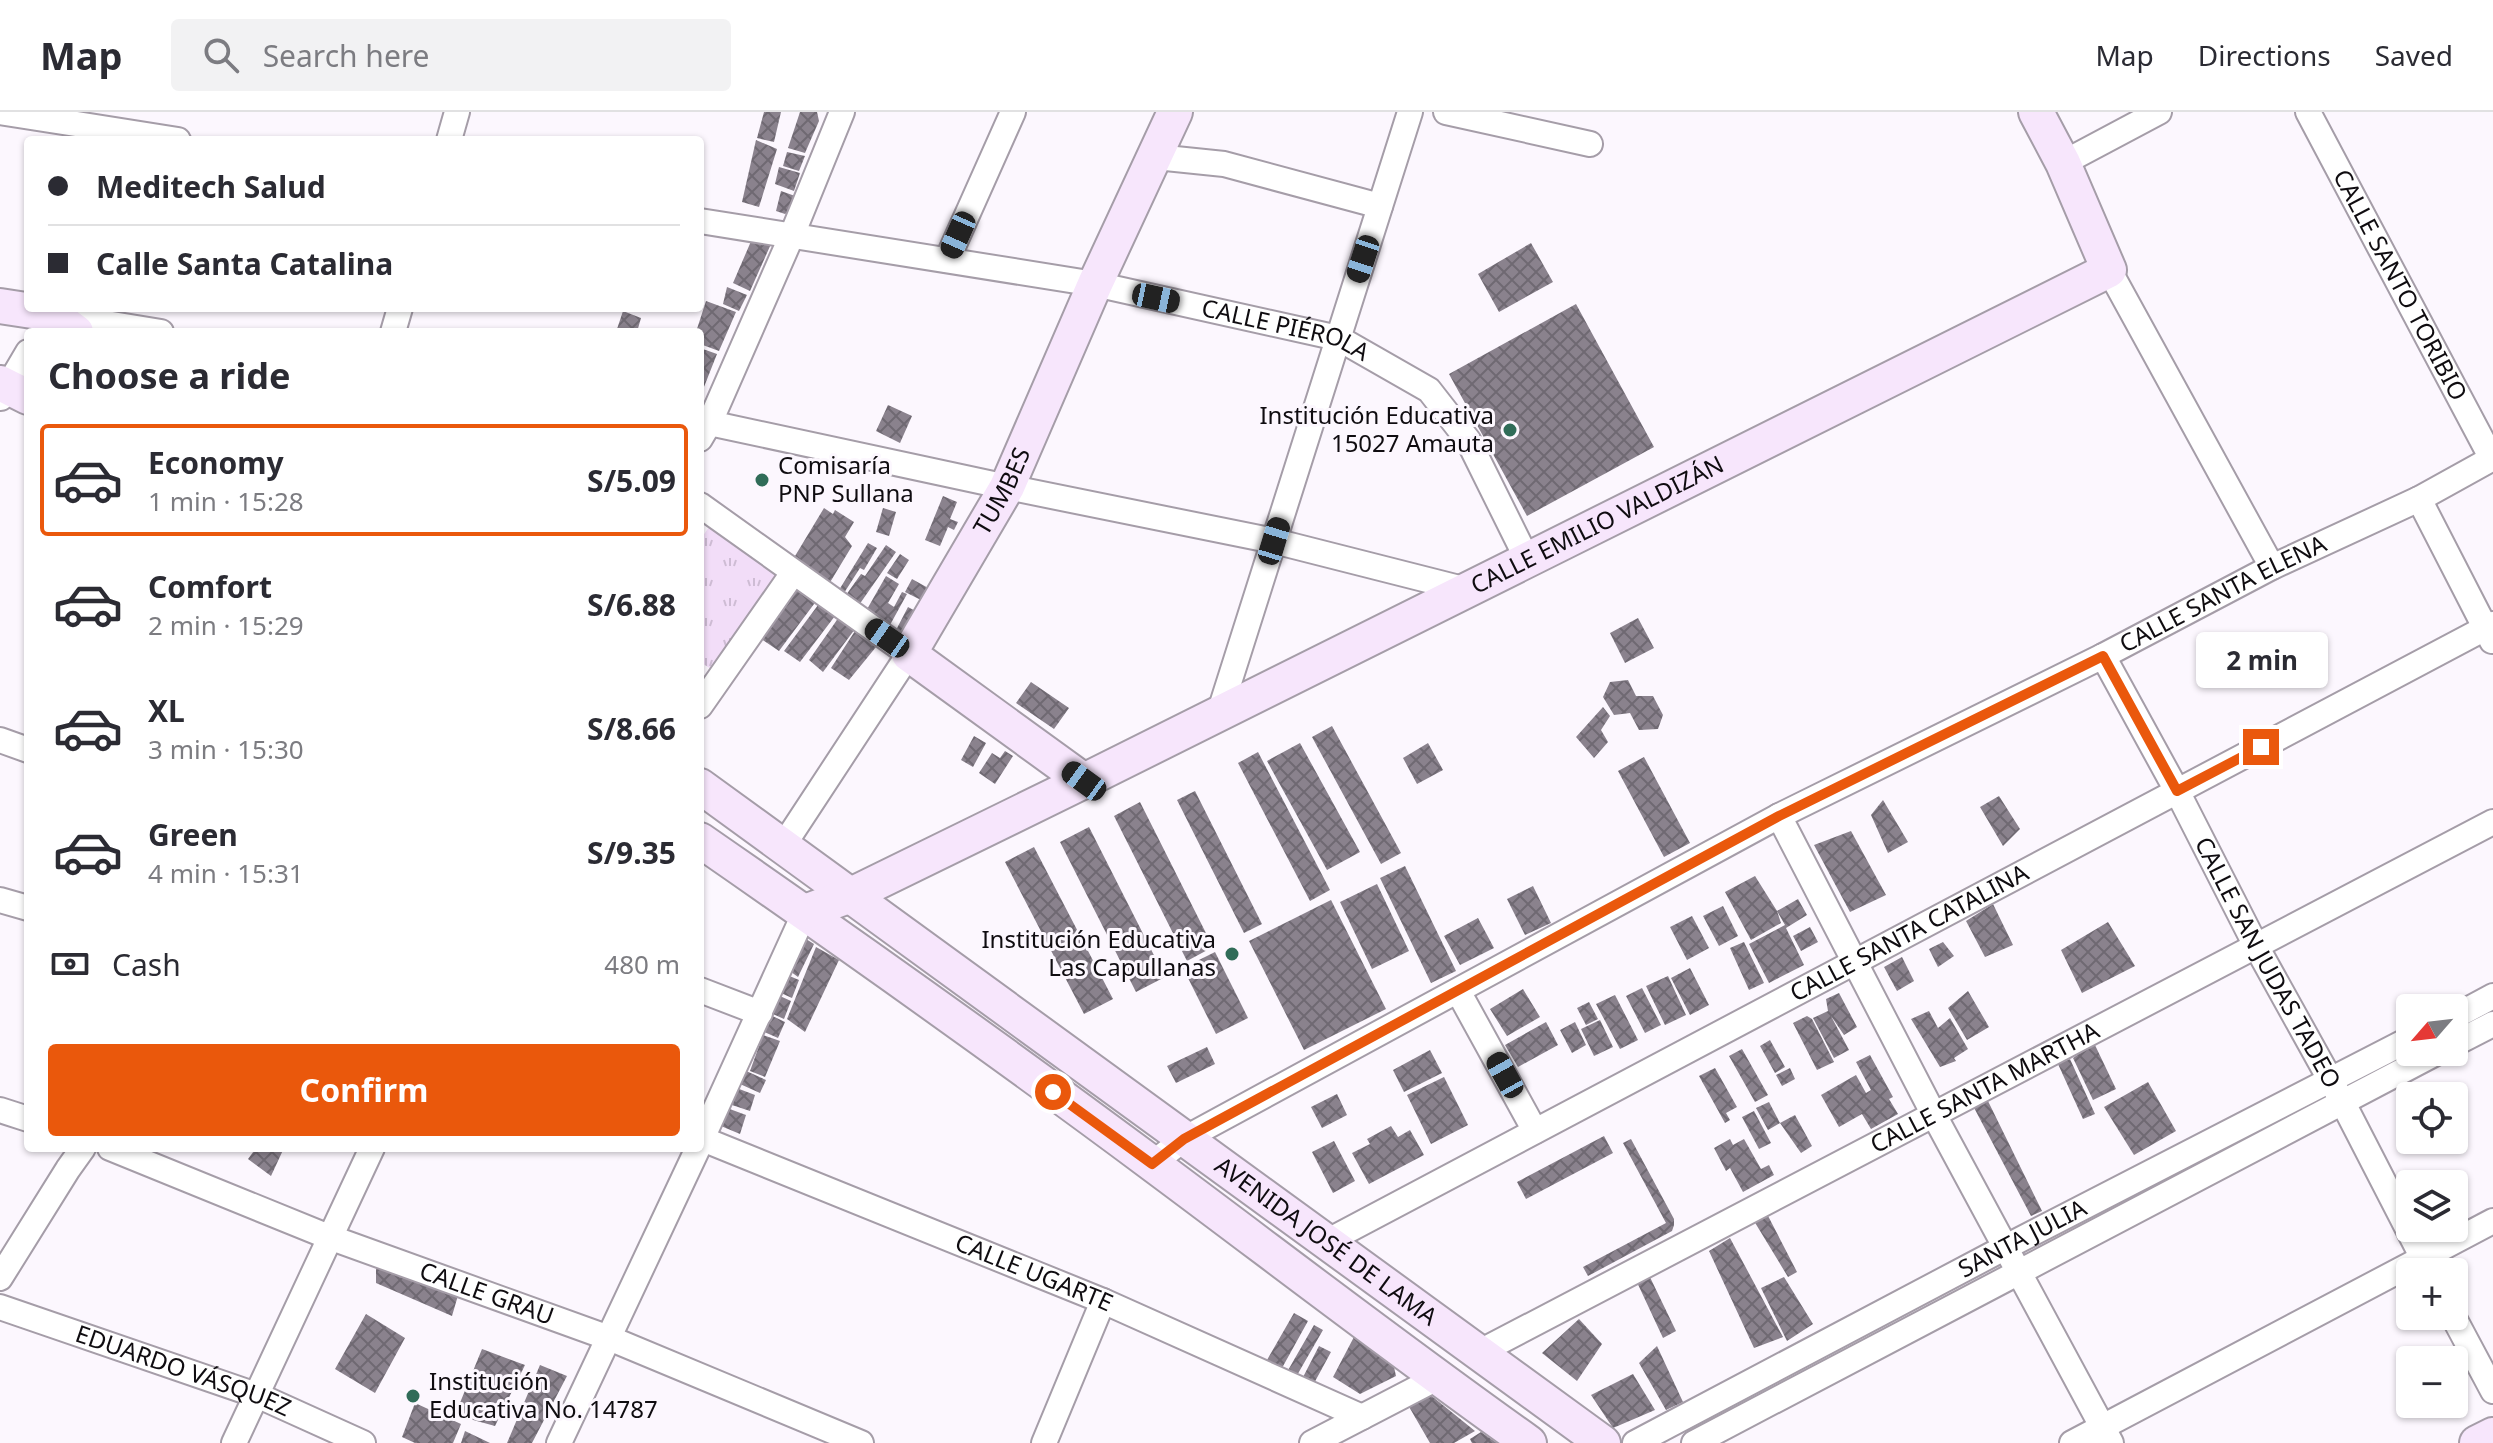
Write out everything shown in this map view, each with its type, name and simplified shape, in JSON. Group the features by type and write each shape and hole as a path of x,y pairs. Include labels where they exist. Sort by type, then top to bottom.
{"street":[{"path":"0,112 135,128 164,136"},
{"path":"450,136 457,112"},
{"path":"704,425 792,235 842,112"},
{"path":"947,260 1013,112"},
{"name":"TUMBES","path":"783,846 909,654 1007,487 1095,284 1175,112"},
{"path":"1219,714 1410,112"},
{"path":"1446,112 1590,144"},
{"path":"2036,112 2063,163 2109,270 2272,567"},
{"path":"2063,163 2159,112"},
{"name":"CALLE SANTO TORIBIO","path":"2308,112 2493,459"},
{"path":"1156,157 1224,164 1380,206"},
{"name":"CALLE PIÉROLA","path":"704,222 1095,284 1338,338 1429,390 1468,440 1528,561"},
{"name":"CALLE EMILIO VALDIZÁN","path":"805,912 851,895 1084,781 2109,270"},
{"path":"0,306 56,322 119,328"},
{"path":"9,391 24,360"},
{"path":"704,427 1274,541 1467,590"},
{"name":"CALLE SANTA ELENA","path":"1152,1164 1184,1139 1779,816 2103,656 2272,567 2419,499 2493,459"},
{"path":"2419,499 2491,631"},
{"path":"704,517 793,573 1084,781"},
{"path":"704,700 793,573"},
{"name":"CALLE SANTA CATALINA","path":"1326,1242 2177,791 2491,631"},
{"name":"CALLE SAN JUDAS TADEO","path":"2103,656 2422,1258"},
{"path":"0,740 24,749"},
{"name":"AVENIDA JOSÉ DE LAMA","path":"704,789 1603,1443"},
{"path":"1779,816 1934,1115 2106,1435"},
{"name":"CALLE SANTA MARTHA","path":"1478,1353 2493,822"},
{"name":"AVENIDA JOSÉ DE LAMA","path":"704,843 805,912 1152,1164 1437,1378 1529,1443"},
{"path":"0,900 24,907"},
{"path":"704,1133 805,912"},
{"path":"1458,991 1535,1131"},
{"path":"704,992 760,1013"},
{"path":"2468,1009 2493,996"},
{"path":"2468,1037 2493,1024"},
{"name":"SANTA JULIA","path":"1694,1443 2019,1272 2336,1091 2396,1049"},
{"name":"SANTA JULIA","path":"1635,1443 2006,1247 2336,1091 2401,1066"},
{"path":"0,1110 24,1118"},
{"name":"CALLE UGARTE","path":"704,1144 1103,1301 1362,1417"},
{"path":"0,1278 80,1152"},
{"name":"CALLE GRAU","path":"120,1152 329,1237 609,1338 861,1443"},
{"path":"234,1443 259,1396 370,1152"},
{"path":"559,1443 695,1152"},
{"path":"2437,1258 2493,1221"},
{"path":"2072,1443 2106,1435 2396,1281"},
{"path":"1044,1443 1103,1301"},
{"name":"EDUARDO VÁSQUEZ","path":"0,1307 259,1396 363,1443"},
{"path":"2460,1330 2493,1391"},
{"path":"1312,1443 1437,1378"},
{"path":"2477,1443 2493,1435"}],"green space":[{"path":"709,527 784,580 719,674 704,665 704,534"}],"building":[{"path":"764,112 781,112 774,142 757,138"},
{"path":"800,112 817,112 819,121 805,153 788,148"},
{"path":"756,140 777,149 759,207 742,202"},
{"path":"787,152 805,156 799,171 783,166"},
{"path":"779,167 800,173 794,191 775,184"},
{"path":"781,191 795,196 790,211 785,214 776,211"},
{"path":"752,239 771,244 750,291 733,283"},
{"path":"1531,243 1553,282 1499,312 1478,274"},
{"path":"727,287 747,295 739,311 723,304"},
{"path":"706,301 736,312 719,351 704,345 704,328 697,328"},
{"path":"1576,304 1654,447 1527,516 1449,374"},
{"path":"623,312 641,318 638,328 617,328"},
{"path":"704,349 717,354 704,387"},
{"path":"888,405 912,416 900,443 876,431"},
{"path":"943,496 957,502 950,519 958,522 954,530 948,527 940,546 925,540"},
{"path":"824,508 833,514 835,510 854,522 845,537 852,546 829,584 792,561"},
{"path":"883,508 896,512 889,536 876,532"},
{"path":"868,543 877,548 864,570 860,568 844,593 839,590"},
{"path":"886,545 896,552 859,605 846,595 861,574 865,576"},
{"path":"900,554 909,560 897,579 887,573"},
{"path":"886,576 899,584 888,603 894,607 902,592 907,594 890,625 866,611"},
{"path":"912,579 930,589 923,601 905,592"},
{"path":"792,580 817,600 779,651 754,634"},
{"path":"821,601 838,612 800,662 784,651"},
{"path":"908,607 919,613 907,637 895,632"},
{"path":"839,617 855,629 823,672 809,660"},
{"path":"1638,618 1654,648 1625,663 1610,633"},
{"path":"855,631 876,647 849,680 831,668"},
{"path":"1628,680 1636,696 1653,696 1663,715 1658,729 1639,730 1630,713 1614,715 1603,697 1610,682"},
{"path":"1031,682 1069,708 1054,729 1016,703"},
{"path":"1603,707 1610,716 1601,730 1608,742 1594,758 1576,737"},
{"path":"1332,726 1401,853 1381,864 1312,737"},
{"path":"974,736 986,743 973,767 961,760"},
{"path":"1300,743 1360,852 1327,870 1267,761"},
{"path":"1428,743 1443,770 1417,784 1403,758"},
{"path":"1005,751 1013,756 995,784 979,773 992,753 1000,758"},
{"path":"1258,752 1330,890 1310,901 1238,763"},
{"path":"1644,757 1690,843 1664,857 1618,771"},
{"path":"1195,791 1262,924 1244,933 1177,800"},
{"path":"1999,796 2020,829 2003,846 1980,807"},
{"path":"1883,800 1908,842 1888,853 1871,815"},
{"path":"1140,802 1213,947 1187,961 1114,816"},
{"path":"1089,827 1165,977 1136,992 1060,842"},
{"path":"1851,831 1886,895 1850,912 1814,845"},
{"path":"1034,847 1113,999 1084,1014 1005,862"},
{"path":"1405,866 1456,971 1431,983 1380,878"},
{"path":"1755,876 1781,923 1751,940 1725,892"},
{"path":"1377,884 1409,951 1372,969 1340,902"},
{"path":"1533,886 1551,923 1525,935 1507,899"},
{"path":"1798,899 1807,915 1786,928 1804,965 1769,983 1749,944 1785,925 1777,911"},
{"path":"1331,900 1386,1009 1304,1050 1249,941"},
{"path":"1993,904 2013,945 1985,957 1966,921"},
{"path":"1723,906 1738,936 1719,946 1703,916"},
{"path":"1692,916 1709,948 1687,960 1670,927"},
{"path":"1478,918 1494,948 1460,965 1444,936"},
{"path":"2108,922 2135,966 2082,993 2061,950"},
{"path":"1810,927 1818,942 1801,951 1793,936"},
{"path":"806,939 814,944 798,977 787,969"},
{"path":"1744,942 1764,983 1749,990 1730,948"},
{"path":"1943,942 1954,956 1938,967 1929,949"},
{"path":"816,947 839,960 805,1032 787,1019"},
{"path":"1215,952 1248,1018 1216,1034 1183,968"},
{"path":"1902,957 1914,981 1897,991 1884,967"},
{"path":"1690,968 1709,1005 1690,1015 1671,978"},
{"path":"780,972 799,980 792,998 772,989"},
{"path":"1668,976 1686,1015 1665,1025 1646,986"},
{"path":"1642,988 1661,1025 1645,1033 1626,996"},
{"path":"1523,989 1540,1017 1507,1036 1490,1009"},
{"path":"1968,991 1989,1027 1967,1040 1948,1008"},
{"path":"771,992 791,1001 784,1019 764,1010"},
{"path":"1839,993 1857,1027 1844,1035 1831,1016 1849,1050 1834,1058 1813,1018 1828,1011 1826,999"},
{"path":"1615,995 1638,1040 1620,1049 1596,1004"},
{"path":"1589,1002 1598,1019 1586,1025 1577,1008"},
{"path":"762,1011 785,1022 778,1038 755,1028"},
{"path":"1929,1011 1938,1028 1950,1018 1968,1049 1954,1058 1956,1061 1940,1067 1911,1019"},
{"path":"1807,1016 1812,1019 1834,1062 1817,1070 1793,1023"},
{"path":"1600,1020 1613,1047 1594,1056 1581,1029"},
{"path":"1546,1022 1558,1045 1518,1067 1505,1045"},
{"path":"1575,1022 1586,1045 1572,1053 1560,1030"},
{"path":"763,1035 780,1041 765,1077 750,1071"},
{"path":"1770,1040 1785,1067 1775,1073 1760,1046"},
{"path":"2094,1043 2116,1089 2093,1100 2073,1058"},
{"path":"1207,1047 1215,1064 1176,1083 1167,1066"},
{"path":"1742,1049 1768,1095 1755,1102 1729,1056"},
{"path":"1430,1050 1442,1073 1404,1092 1393,1070"},
{"path":"1870,1055 1893,1097 1889,1099 1898,1114 1871,1129 1862,1114 1839,1127 1821,1095 1856,1075 1866,1093 1871,1090 1856,1062"},
{"path":"2070,1059 2095,1114 2083,1119 2058,1064"},
{"path":"1715,1068 1737,1107 1726,1113 1730,1120 1725,1123 1699,1076"},
{"path":"1790,1068 1795,1079 1782,1086 1776,1075"},
{"path":"744,1070 766,1080 760,1093 740,1084"},
{"path":"1444,1077 1468,1125 1431,1144 1407,1095"},
{"path":"2148,1082 2176,1131 2134,1155 2104,1107"},
{"path":"734,1087 755,1095 750,1111 729,1104"},
{"path":"1337,1094 1347,1115 1322,1128 1311,1107"},
{"path":"1986,1097 2042,1211 2031,1216 1971,1102"},
{"path":"1769,1102 1780,1123 1768,1130 1756,1108"},
{"path":"727,1108 746,1115 740,1134 721,1126"},
{"path":"1754,1111 1771,1143 1759,1149 1742,1117"},
{"path":"1795,1115 1812,1146 1801,1153 1780,1123"},
{"path":"1391,1126 1398,1137 1410,1130 1424,1155 1369,1184 1352,1153 1370,1144 1367,1139"},
{"path":"1604,1136 1613,1153 1526,1199 1517,1182"},
{"path":"1631,1139 1674,1219 1674,1225 1672,1231 1588,1276 1583,1267 1666,1223 1623,1143"},
{"path":"1730,1139 1733,1145 1744,1139 1761,1169 1769,1165 1774,1175 1743,1192 1730,1168 1726,1171 1714,1148"},
{"path":"1334,1141 1355,1181 1333,1193 1312,1152"},
{"path":"253,1152 282,1152 271,1176 248,1159"},
{"path":"1766,1212 1797,1272 1788,1277 1754,1221"},
{"path":"1730,1238 1783,1337 1754,1348 1709,1251"},
{"path":"376,1262 459,1292 452,1316 376,1283"},
{"path":"1647,1271 1676,1331 1663,1338 1635,1278"},
{"path":"1784,1277 1813,1324 1787,1341 1761,1288"},
{"path":"1294,1313 1308,1321 1282,1368 1267,1360"},
{"path":"366,1314 405,1338 375,1393 335,1369"},
{"path":"1579,1319 1602,1344 1577,1381 1542,1353"},
{"path":"1314,1325 1323,1330 1296,1377 1287,1372"},
{"path":"1355,1335 1394,1367 1396,1376 1360,1394 1333,1377"},
{"path":"1319,1346 1331,1352 1312,1387 1301,1381"},
{"path":"1657,1346 1683,1402 1666,1410 1639,1363"},
{"path":"482,1349 525,1365 495,1426 455,1415"},
{"path":"540,1365 567,1376 532,1443 507,1443"},
{"path":"1633,1374 1655,1410 1613,1428 1591,1395"},
{"path":"1428,1393 1475,1431 1454,1443 1430,1443 1408,1405"},
{"path":"415,1403 461,1424 453,1443 415,1443 402,1437"},
{"path":"465,1431 490,1443 461,1443"},
{"path":"1481,1432 1497,1443 1472,1443 1470,1439"}],"place":[{"name":"Institución Educativa 15027 Amauta","path":"1510,430"},
{"name":"Comisaría PNP Sullana","path":"762,480"},
{"name":"Institución Educativa Las Capullanas","path":"1232,954"},
{"name":"Institución Educativa No. 14787","path":"413,1396"}],"route":[{"path":"1053,1092 1152,1164 1184,1139 1779,816 2103,656 2177,791 2261,747"}]}
